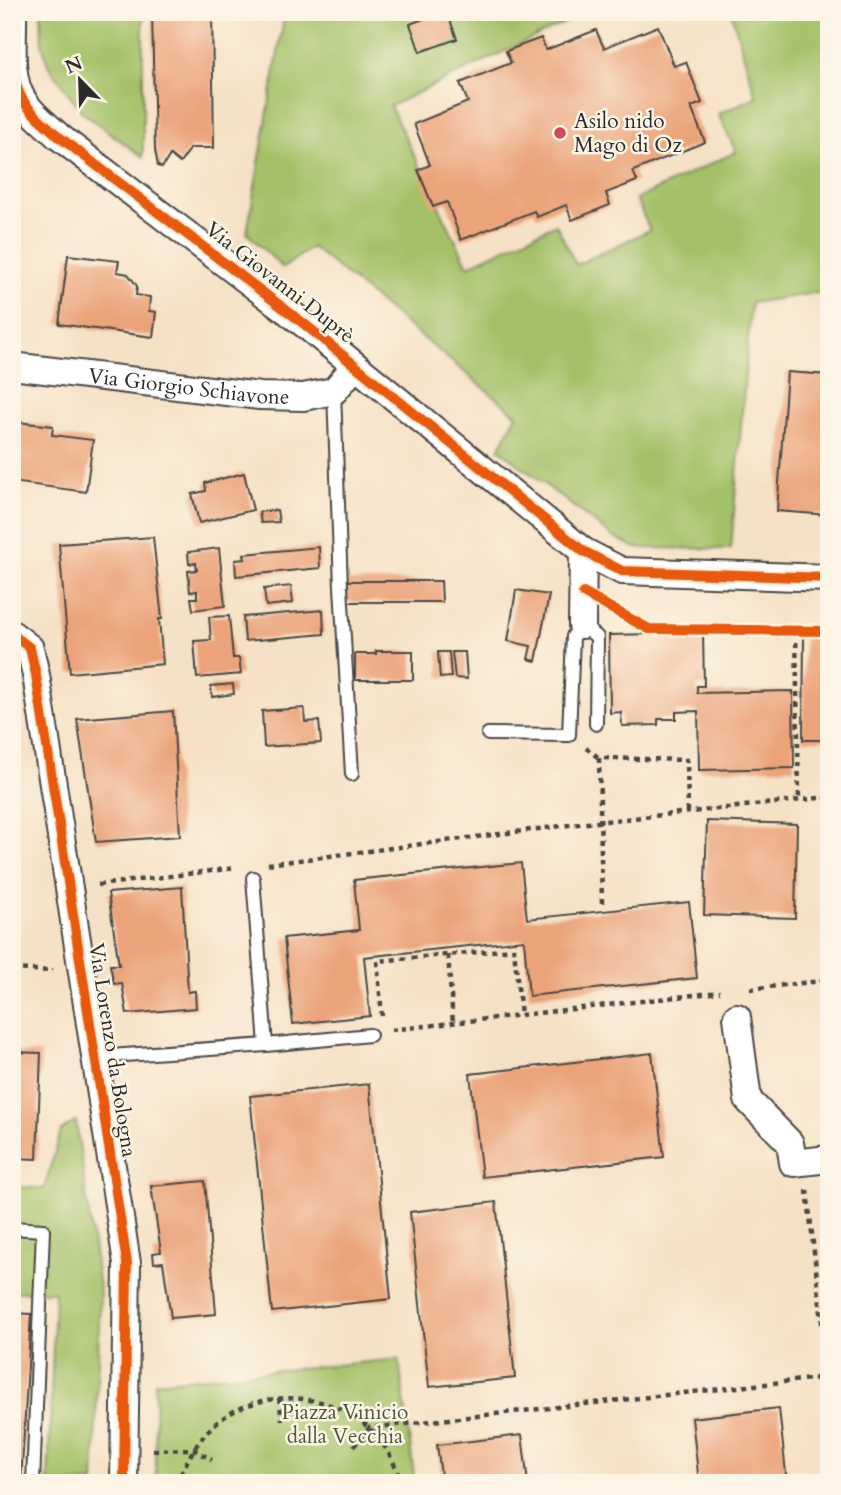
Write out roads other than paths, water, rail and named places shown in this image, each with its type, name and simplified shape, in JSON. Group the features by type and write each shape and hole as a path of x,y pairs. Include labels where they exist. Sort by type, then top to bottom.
{"street":[{"name":"Via Giovanni Duprè","path":"13,12 18,91 24,103 58,136 303,323 583,551 622,571 829,578"},
{"name":"Via Giorgio Schiavone","path":"12,366 260,396 303,397 334,391"},
{"path":"334,391 355,366"},
{"path":"582,625 583,551"},
{"name":"Via Lorenzo da Bologna","path":"12,634 30,648 127,1263 124,1483"},
{"path":"737,1017 748,1100 790,1143 793,1163 816,1160"}],"lane":[{"path":"334,391 341,587 352,774"},
{"path":"488,734 569,735 573,636 582,625 597,637 596,724"},
{"path":"253,878 266,1045"},
{"path":"96,1057 370,1035"},
{"path":"12,1228 43,1230 33,1483"}],"place":[{"name":"Asilo nido Mago di Oz","path":"560,133"}],"park label":[{"name":"Piazza Vinicio dalla Vecchia","path":"345,1424"}]}
